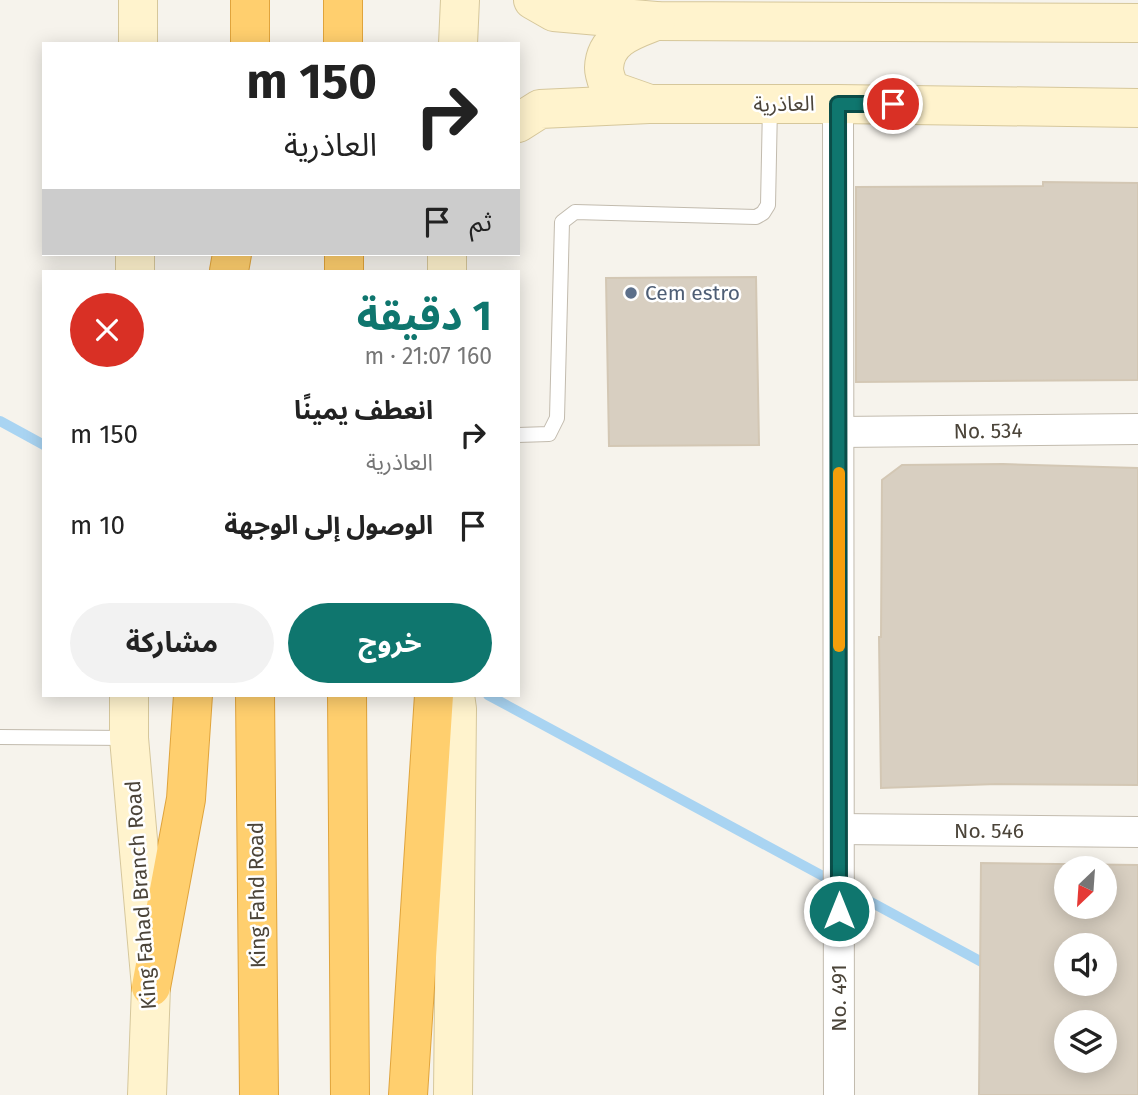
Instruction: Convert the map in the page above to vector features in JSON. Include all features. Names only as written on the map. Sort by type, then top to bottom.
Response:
[{"type":"highway","points":[[250,0],[250,42]]},
{"type":"highway","points":[[342,0],[343,42]]},
{"type":"highway","points":[[151,987],[186,799],[193,697]]},
{"type":"highway","name":"King Fahd Road","points":[[255,697],[259,1095]]},
{"type":"highway","points":[[347,697],[349,1095]]},
{"type":"highway","points":[[408,1095],[434,697]]},
{"type":"street","points":[[138,0],[138,42]]},
{"type":"street","points":[[458,42],[460,0]]},
{"type":"street","points":[[533,0],[554,12],[656,21],[913,11],[1138,23]]},
{"type":"street","points":[[649,104],[610,90],[604,69],[610,49],[620,36],[656,21]]},
{"type":"street","name":"العاذرية","points":[[520,121],[540,109],[649,104],[1138,108]]},
{"type":"street","name":"No. 491","points":[[838,104],[839,1095]]},
{"type":"street","name":"No. 534","points":[[839,432],[1138,429]]},
{"type":"street","name":"King Fahad Branch Road","points":[[129,697],[129,738],[151,987],[146,1095]]},
{"type":"street","points":[[453,1095],[457,709],[454,697]]},
{"type":"street","name":"No. 546","points":[[839,830],[1138,832]]},
{"type":"lane","points":[[520,435],[549,434],[557,418],[562,222],[575,212],[757,217],[768,205],[770,105]]},
{"type":"lane","points":[[0,737],[129,738]]},
{"type":"building","points":[[1043,182],[1138,183],[1138,380],[856,382],[856,187],[1043,186]]},
{"type":"building","points":[[756,277],[759,445],[609,446],[606,278]]},
{"type":"building","points":[[1003,464],[1138,468],[1138,785],[997,784],[881,788],[879,637],[882,480],[902,465]]},
{"type":"building","points":[[981,863],[1054,864],[1054,919],[1117,919],[1117,865],[1138,865],[1138,1095],[979,1095]]},
{"type":"waterway","points":[[0,421],[42,444]]},
{"type":"waterway","points":[[492,697],[991,967]]},
{"type":"slow traffic","points":[[839,473],[839,646]]},
{"type":"place","name":"Cem estro","points":[[631,293]]},
{"type":"route","points":[[839,911],[838,104],[893,104]]}]
